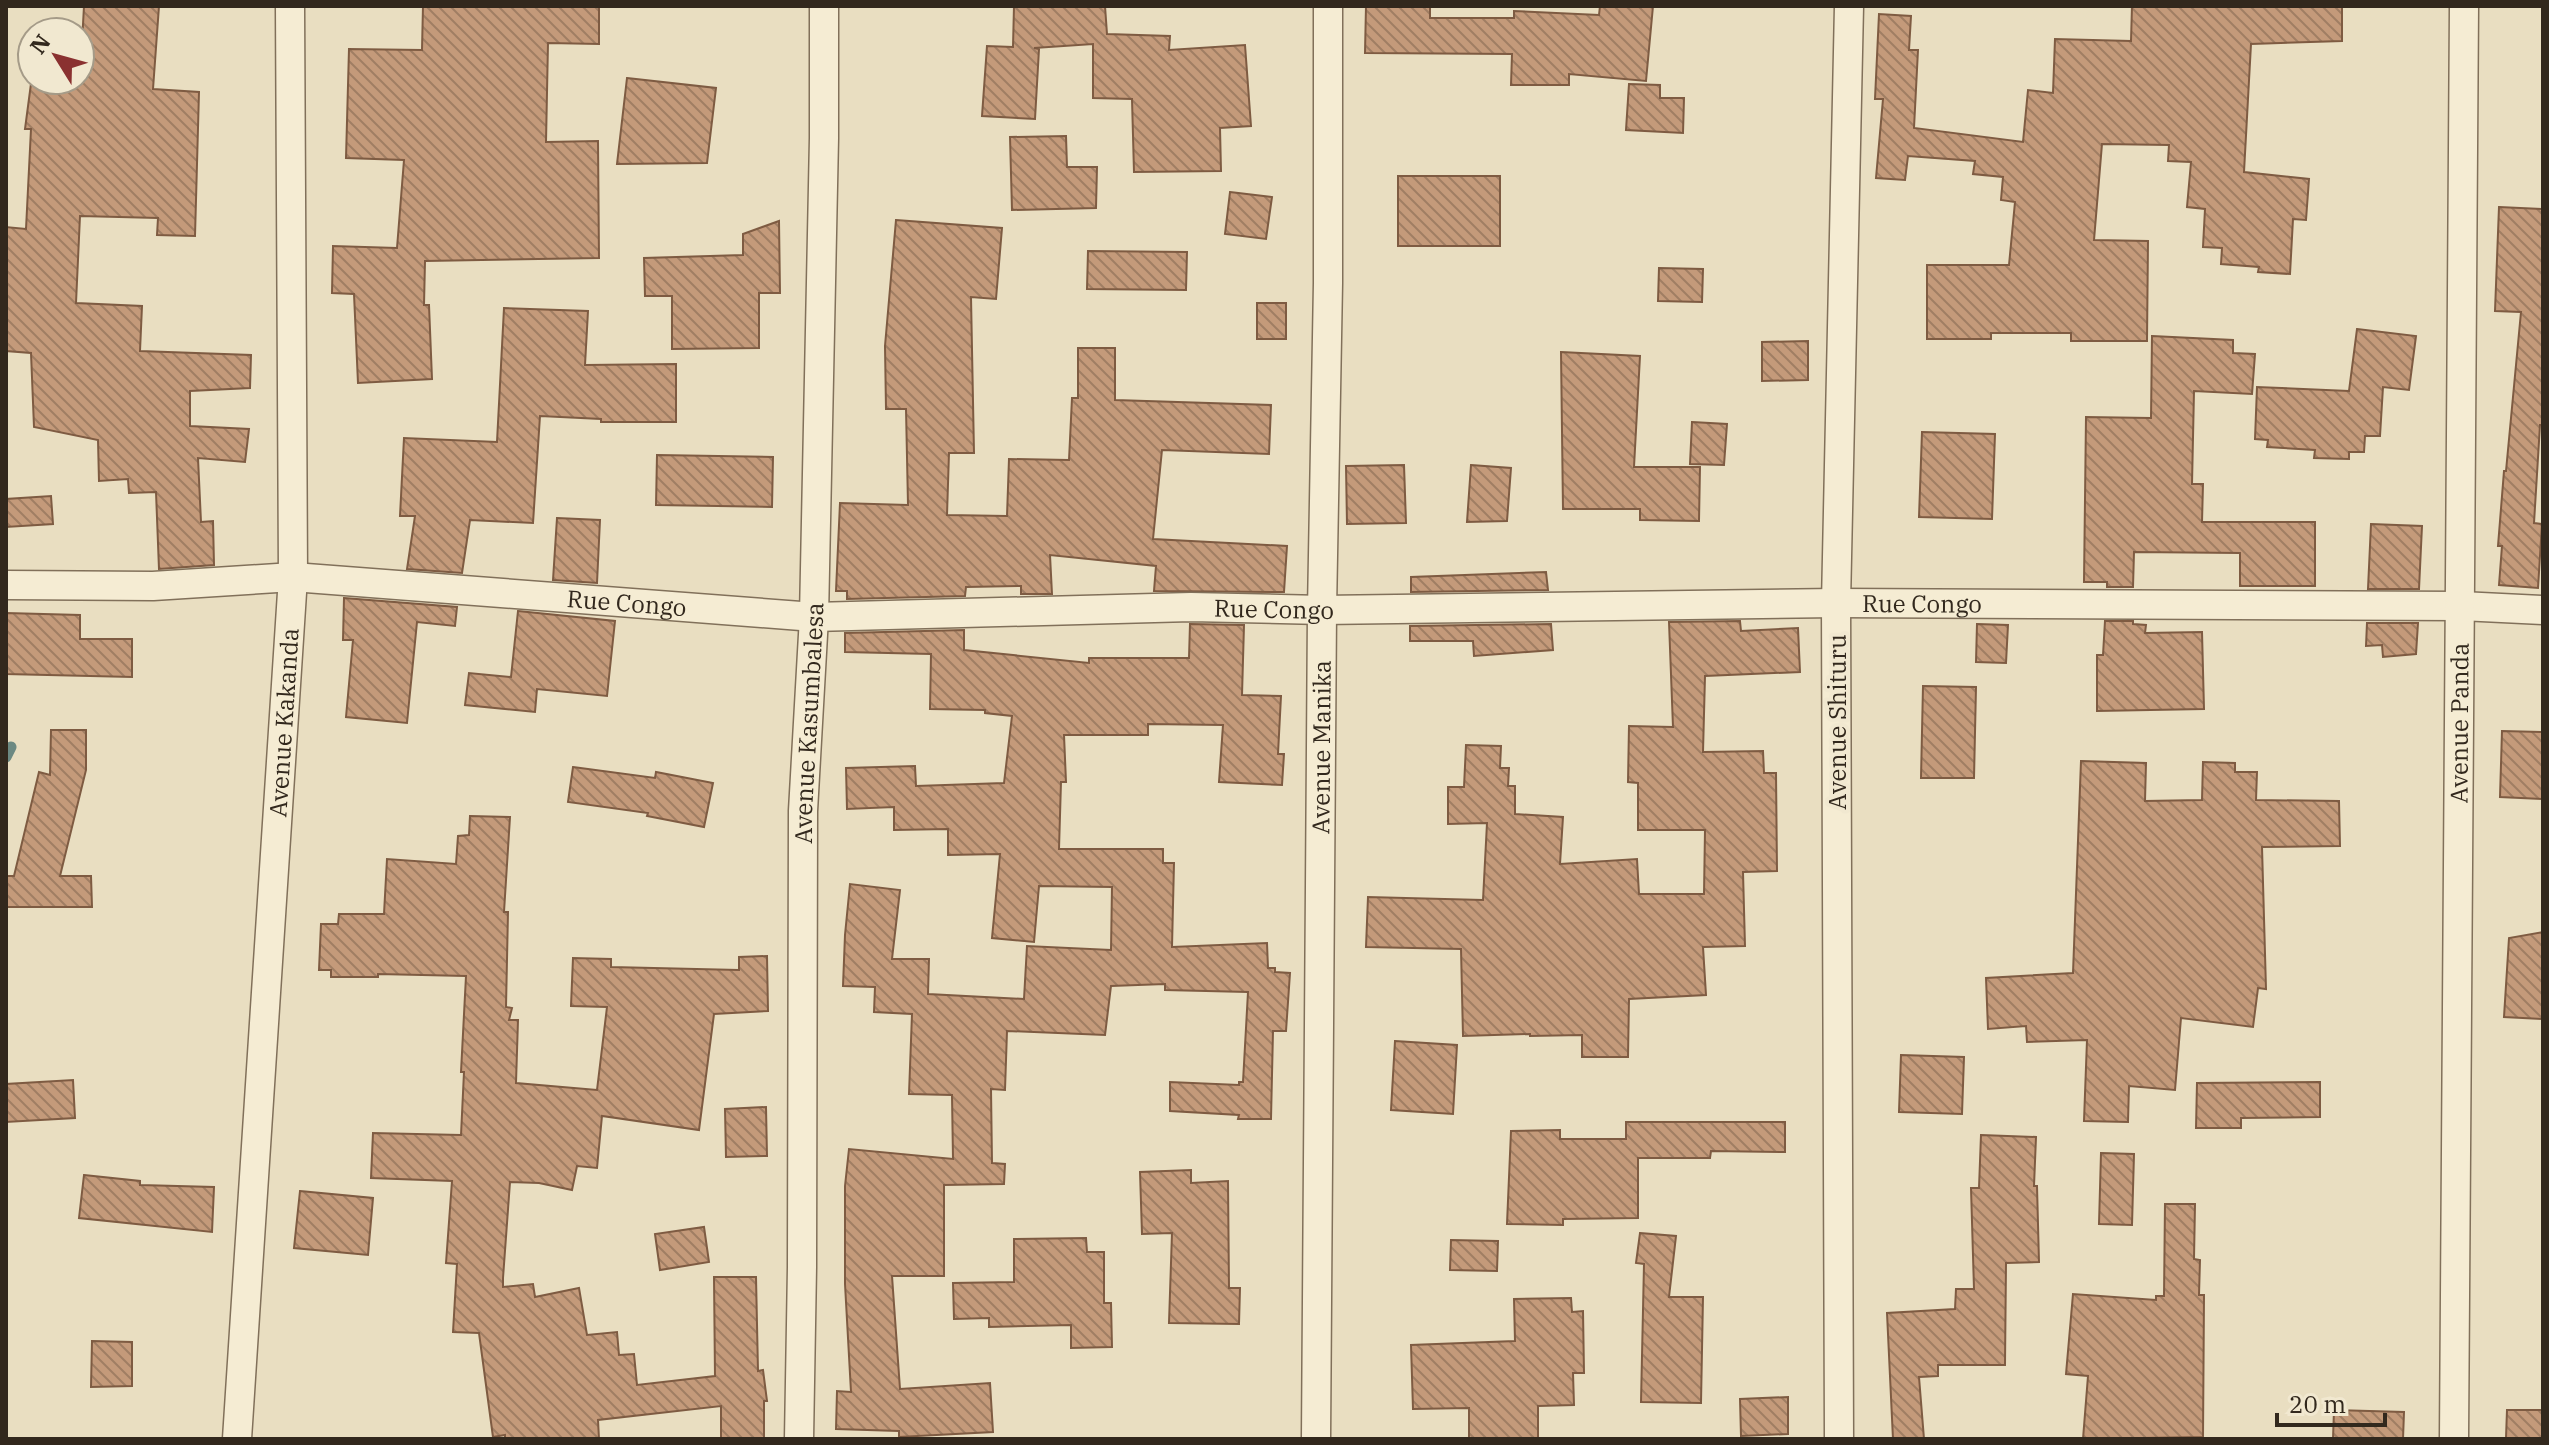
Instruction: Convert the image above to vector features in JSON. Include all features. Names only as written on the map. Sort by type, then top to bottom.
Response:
[{"type":"street","name":"Avenue Kakanda","points":[[237,1439],[293,577],[290,6]]},
{"type":"street","name":"Avenue Kasumbalesa","points":[[799,1439],[803,811],[814,617],[824,6]]},
{"type":"street","name":"Avenue Manika","points":[[1316,1439],[1328,6]]},
{"type":"street","name":"Avenue Shituru","points":[[1839,1439],[1836,603],[1849,6]]},
{"type":"street","name":"Avenue Panda","points":[[2454,1439],[2464,6]]},
{"type":"street","name":"Rue Congo","points":[[6,585],[153,586],[293,577],[814,617],[1191,607],[1322,610],[1836,603],[2461,606],[2543,610]]},
{"type":"building","points":[[84,6],[159,6],[153,89],[199,92],[195,236],[157,235],[158,218],[80,216],[76,303],[142,306],[140,351],[251,355],[250,388],[190,391],[190,426],[249,429],[245,462],[198,458],[201,522],[213,521],[214,565],[159,569],[156,492],[129,493],[128,479],[99,481],[98,440],[34,427],[31,353],[6,351],[6,227],[26,229],[31,129],[25,129],[29,96],[96,96],[96,16],[83,16]]},
{"type":"building","points":[[423,6],[599,6],[599,44],[548,43],[546,142],[598,141],[599,258],[425,261],[424,305],[429,305],[432,379],[358,383],[354,294],[332,293],[333,246],[397,248],[404,160],[346,158],[349,49],[422,50]]},
{"type":"building","points":[[1014,6],[1105,6],[1107,34],[1170,36],[1169,50],[1245,45],[1251,126],[1220,128],[1221,171],[1134,172],[1132,99],[1093,98],[1093,44],[1034,48],[1039,49],[1035,119],[982,116],[987,46],[1013,47]]},
{"type":"building","points":[[1366,6],[1430,6],[1430,18],[1514,18],[1514,11],[1599,15],[1600,6],[1653,6],[1646,81],[1569,74],[1569,85],[1511,85],[1512,54],[1365,53]]},
{"type":"building","points":[[2132,6],[2342,6],[2342,41],[2251,44],[2244,172],[2309,179],[2306,220],[2293,219],[2290,274],[2258,272],[2259,267],[2221,264],[2222,248],[2203,247],[2205,209],[2187,207],[2191,162],[2168,161],[2169,145],[2102,144],[2094,240],[2148,241],[2147,341],[2071,341],[2071,333],[1991,333],[1991,339],[1927,339],[1927,265],[2009,265],[2015,202],[2001,200],[2003,177],[1973,174],[1975,161],[1908,156],[1905,180],[1876,178],[1883,99],[1875,99],[1879,14],[1911,16],[1909,50],[1918,50],[1914,128],[2023,142],[2028,90],[2053,93],[2055,39],[2131,41]]},
{"type":"building","points":[[627,78],[716,88],[707,163],[617,164]]},
{"type":"building","points":[[1629,84],[1660,85],[1660,98],[1684,98],[1683,133],[1626,130]]},
{"type":"building","points":[[1066,136],[1067,167],[1097,167],[1096,208],[1012,210],[1010,137]]},
{"type":"building","points":[[1398,176],[1500,176],[1500,246],[1398,246]]},
{"type":"building","points":[[1230,192],[1272,197],[1266,239],[1225,234]]},
{"type":"building","points":[[2499,207],[2543,209],[2543,425],[2540,425],[2534,523],[2542,524],[2538,588],[2499,585],[2502,546],[2498,546],[2504,471],[2521,312],[2495,311]]},
{"type":"building","points":[[896,220],[1002,228],[996,299],[971,297],[974,453],[949,453],[947,515],[1007,516],[1009,459],[1069,460],[1072,398],[1078,398],[1078,348],[1115,348],[1115,400],[1271,405],[1269,454],[1162,450],[1153,539],[1287,546],[1284,592],[1154,591],[1156,566],[1050,555],[1052,594],[1021,594],[1021,586],[966,587],[965,596],[847,599],[847,591],[836,591],[840,503],[908,505],[906,409],[886,409],[885,346]]},
{"type":"building","points":[[779,221],[780,293],[759,293],[759,348],[672,349],[672,296],[645,296],[644,258],[743,255],[743,234]]},
{"type":"building","points":[[1088,251],[1187,252],[1186,290],[1087,289]]},
{"type":"building","points":[[1659,268],[1703,269],[1702,302],[1658,301]]},
{"type":"building","points":[[1257,303],[1286,303],[1286,339],[1257,339]]},
{"type":"building","points":[[504,308],[588,311],[585,365],[676,364],[676,422],[601,422],[601,419],[540,416],[533,523],[470,520],[462,573],[407,569],[415,516],[400,516],[404,438],[497,442]]},
{"type":"building","points":[[2357,329],[2416,336],[2409,390],[2383,387],[2380,436],[2365,436],[2364,452],[2349,452],[2349,459],[2314,458],[2315,450],[2267,447],[2268,440],[2255,439],[2257,387],[2349,391]]},
{"type":"building","points":[[2152,336],[2233,340],[2233,353],[2255,354],[2252,394],[2194,391],[2192,484],[2203,484],[2202,522],[2315,522],[2315,586],[2240,586],[2240,553],[2134,552],[2133,587],[2107,587],[2107,582],[2084,582],[2086,417],[2151,418]]},
{"type":"building","points":[[1808,341],[1808,380],[1762,381],[1762,342]]},
{"type":"building","points":[[1561,352],[1640,356],[1634,467],[1700,467],[1699,521],[1640,520],[1640,509],[1563,509]]},
{"type":"building","points":[[1692,422],[1727,424],[1724,465],[1690,464]]},
{"type":"building","points":[[1922,432],[1995,434],[1992,519],[1919,517]]},
{"type":"building","points":[[657,455],[773,457],[772,507],[656,505]]},
{"type":"building","points":[[1404,465],[1406,523],[1347,524],[1346,466]]},
{"type":"building","points":[[1471,465],[1511,468],[1507,521],[1467,522]]},
{"type":"building","points":[[51,496],[53,524],[6,527],[6,499]]},
{"type":"building","points":[[557,518],[600,520],[597,583],[553,580]]},
{"type":"building","points":[[2371,524],[2422,526],[2419,589],[2368,589]]},
{"type":"building","points":[[1546,572],[1548,590],[1411,592],[1411,577]]},
{"type":"building","points":[[344,598],[457,607],[455,626],[417,622],[407,723],[346,717],[353,640],[343,640]]},
{"type":"building","points":[[518,611],[615,621],[607,696],[537,689],[535,712],[465,705],[469,673],[511,677]]},
{"type":"building","points":[[6,613],[80,615],[80,639],[132,639],[132,677],[6,674]]},
{"type":"building","points":[[1740,621],[1741,631],[1798,628],[1800,672],[1705,676],[1703,752],[1763,751],[1764,773],[1776,773],[1777,871],[1743,872],[1745,946],[1703,947],[1706,995],[1629,999],[1628,1057],[1582,1057],[1582,1035],[1463,1036],[1461,949],[1366,947],[1368,897],[1483,900],[1487,823],[1448,824],[1448,787],[1464,787],[1466,745],[1501,746],[1500,768],[1509,768],[1508,786],[1515,786],[1515,814],[1563,817],[1560,864],[1637,859],[1639,894],[1704,894],[1705,830],[1638,830],[1638,783],[1628,782],[1629,726],[1673,727],[1669,622]]},
{"type":"building","points":[[2105,621],[2133,621],[2133,624],[2146,625],[2145,633],[2202,632],[2204,709],[2097,711],[2097,655],[2103,655]]},
{"type":"building","points":[[2367,623],[2418,623],[2416,654],[2383,657],[2382,645],[2366,646]]},
{"type":"building","points":[[1190,624],[1244,625],[1242,695],[1281,696],[1278,754],[1284,754],[1282,785],[1219,782],[1223,725],[1148,724],[1148,735],[1064,735],[1066,782],[1061,782],[1059,849],[1163,849],[1163,863],[1174,863],[1172,947],[1267,943],[1268,968],[1290,973],[1286,1031],[1273,1031],[1271,1119],[1238,1119],[1239,1115],[1170,1111],[1170,1082],[1239,1085],[1243,1082],[1248,992],[1165,990],[1165,984],[1111,986],[1105,1035],[1007,1031],[1005,1090],[991,1089],[992,1163],[1005,1164],[1004,1184],[944,1185],[944,1276],[892,1276],[900,1389],[990,1383],[993,1432],[899,1437],[899,1431],[836,1429],[837,1391],[851,1392],[845,1284],[845,1186],[849,1149],[953,1159],[952,1095],[909,1094],[912,1014],[874,1012],[875,987],[843,986],[850,884],[900,890],[892,959],[929,959],[928,994],[1024,999],[1027,946],[1111,950],[1112,887],[1039,886],[1034,942],[992,938],[1000,854],[948,855],[948,829],[894,830],[894,807],[847,809],[846,768],[915,766],[916,786],[1004,783],[1012,716],[985,713],[985,710],[930,709],[931,654],[845,652],[845,633],[964,630],[964,650],[1089,663],[1089,658],[1189,658]]},
{"type":"building","points":[[1551,624],[1553,650],[1474,656],[1473,641],[1410,641],[1410,626]]},
{"type":"building","points":[[1977,624],[2008,625],[2006,663],[1976,662]]},
{"type":"building","points":[[1923,686],[1976,687],[1974,778],[1921,778]]},
{"type":"building","points":[[51,730],[86,730],[86,770],[60,876],[91,876],[92,907],[7,907],[7,876],[14,876],[39,772],[50,775]]},
{"type":"building","points":[[2502,731],[2543,732],[2543,799],[2500,797]]},
{"type":"building","points":[[2081,761],[2146,763],[2145,801],[2202,800],[2203,762],[2235,763],[2235,772],[2257,772],[2256,800],[2339,801],[2340,846],[2262,847],[2266,989],[2258,988],[2253,1027],[2181,1018],[2175,1090],[2129,1086],[2128,1122],[2084,1121],[2087,1040],[2027,1042],[2026,1026],[1988,1029],[1986,978],[2073,973]]},
{"type":"building","points":[[573,767],[655,778],[656,772],[713,783],[704,827],[647,816],[648,813],[568,802]]},
{"type":"building","points":[[470,816],[510,817],[504,912],[508,912],[506,1007],[512,1008],[509,1020],[518,1020],[516,1083],[597,1090],[607,1007],[571,1006],[573,958],[611,959],[611,967],[739,970],[739,957],[767,956],[768,1011],[714,1014],[699,1130],[602,1116],[597,1168],[577,1166],[572,1190],[539,1183],[510,1182],[503,1278],[503,1287],[533,1284],[535,1297],[579,1288],[587,1335],[617,1332],[619,1355],[634,1354],[637,1385],[715,1376],[714,1277],[756,1277],[758,1371],[763,1370],[767,1401],[764,1401],[764,1439],[721,1439],[721,1406],[598,1420],[599,1439],[493,1437],[479,1333],[453,1332],[457,1264],[446,1263],[452,1181],[371,1178],[373,1133],[461,1135],[466,976],[378,974],[378,977],[331,977],[331,970],[319,970],[321,924],[338,924],[339,914],[384,914],[387,859],[456,864],[458,836],[469,835]]},
{"type":"building","points":[[2543,932],[2543,1019],[2504,1017],[2509,938]]},
{"type":"building","points":[[1395,1041],[1457,1045],[1453,1114],[1391,1110]]},
{"type":"building","points":[[1901,1055],[1964,1057],[1962,1114],[1899,1112]]},
{"type":"building","points":[[73,1080],[75,1118],[6,1122],[6,1084]]},
{"type":"building","points":[[2320,1082],[2320,1117],[2241,1118],[2241,1128],[2196,1128],[2197,1083]]},
{"type":"building","points":[[766,1107],[767,1156],[726,1157],[725,1109]]},
{"type":"building","points":[[1626,1122],[1785,1122],[1785,1152],[1711,1151],[1710,1158],[1638,1158],[1638,1218],[1563,1219],[1563,1225],[1507,1224],[1511,1131],[1560,1130],[1560,1139],[1626,1139]]},
{"type":"building","points":[[1981,1135],[2036,1137],[2034,1186],[2037,1186],[2039,1262],[2006,1263],[2005,1365],[1938,1365],[1938,1376],[1919,1377],[1924,1439],[1893,1439],[1887,1313],[1955,1309],[1956,1289],[1974,1289],[1971,1188],[1979,1188]]},
{"type":"building","points":[[2101,1153],[2134,1154],[2132,1225],[2099,1224]]},
{"type":"building","points":[[1191,1170],[1191,1183],[1228,1181],[1229,1288],[1240,1288],[1239,1324],[1169,1323],[1172,1233],[1142,1234],[1140,1172]]},
{"type":"building","points":[[84,1175],[140,1181],[140,1185],[214,1187],[212,1232],[79,1218]]},
{"type":"building","points":[[300,1191],[373,1198],[368,1255],[294,1248]]},
{"type":"building","points":[[2165,1204],[2195,1204],[2194,1259],[2200,1260],[2199,1295],[2204,1295],[2203,1437],[2083,1439],[2088,1376],[2066,1374],[2073,1294],[2156,1300],[2156,1296],[2164,1296]]},
{"type":"building","points":[[704,1227],[709,1262],[660,1270],[655,1234]]},
{"type":"building","points":[[1640,1233],[1676,1236],[1669,1297],[1703,1297],[1701,1403],[1641,1402],[1644,1264],[1636,1263]]},
{"type":"building","points":[[1086,1238],[1087,1252],[1104,1252],[1104,1303],[1111,1303],[1112,1347],[1071,1348],[1071,1325],[989,1327],[989,1318],[954,1319],[953,1283],[1014,1282],[1014,1239]]},
{"type":"building","points":[[1451,1240],[1498,1241],[1497,1271],[1450,1270]]},
{"type":"building","points":[[1571,1298],[1572,1312],[1583,1311],[1584,1373],[1573,1373],[1574,1405],[1538,1406],[1538,1439],[1469,1439],[1469,1408],[1413,1409],[1411,1345],[1515,1341],[1514,1299]]},
{"type":"building","points":[[92,1341],[132,1342],[132,1386],[91,1387]]},
{"type":"building","points":[[1788,1397],[1788,1434],[1741,1436],[1740,1399]]},
{"type":"building","points":[[2334,1410],[2404,1412],[2403,1439],[2333,1439]]},
{"type":"building","points":[[2507,1410],[2543,1410],[2543,1439],[2506,1438]]},
{"type":"waterway","points":[[6,757],[11,747]]}]
